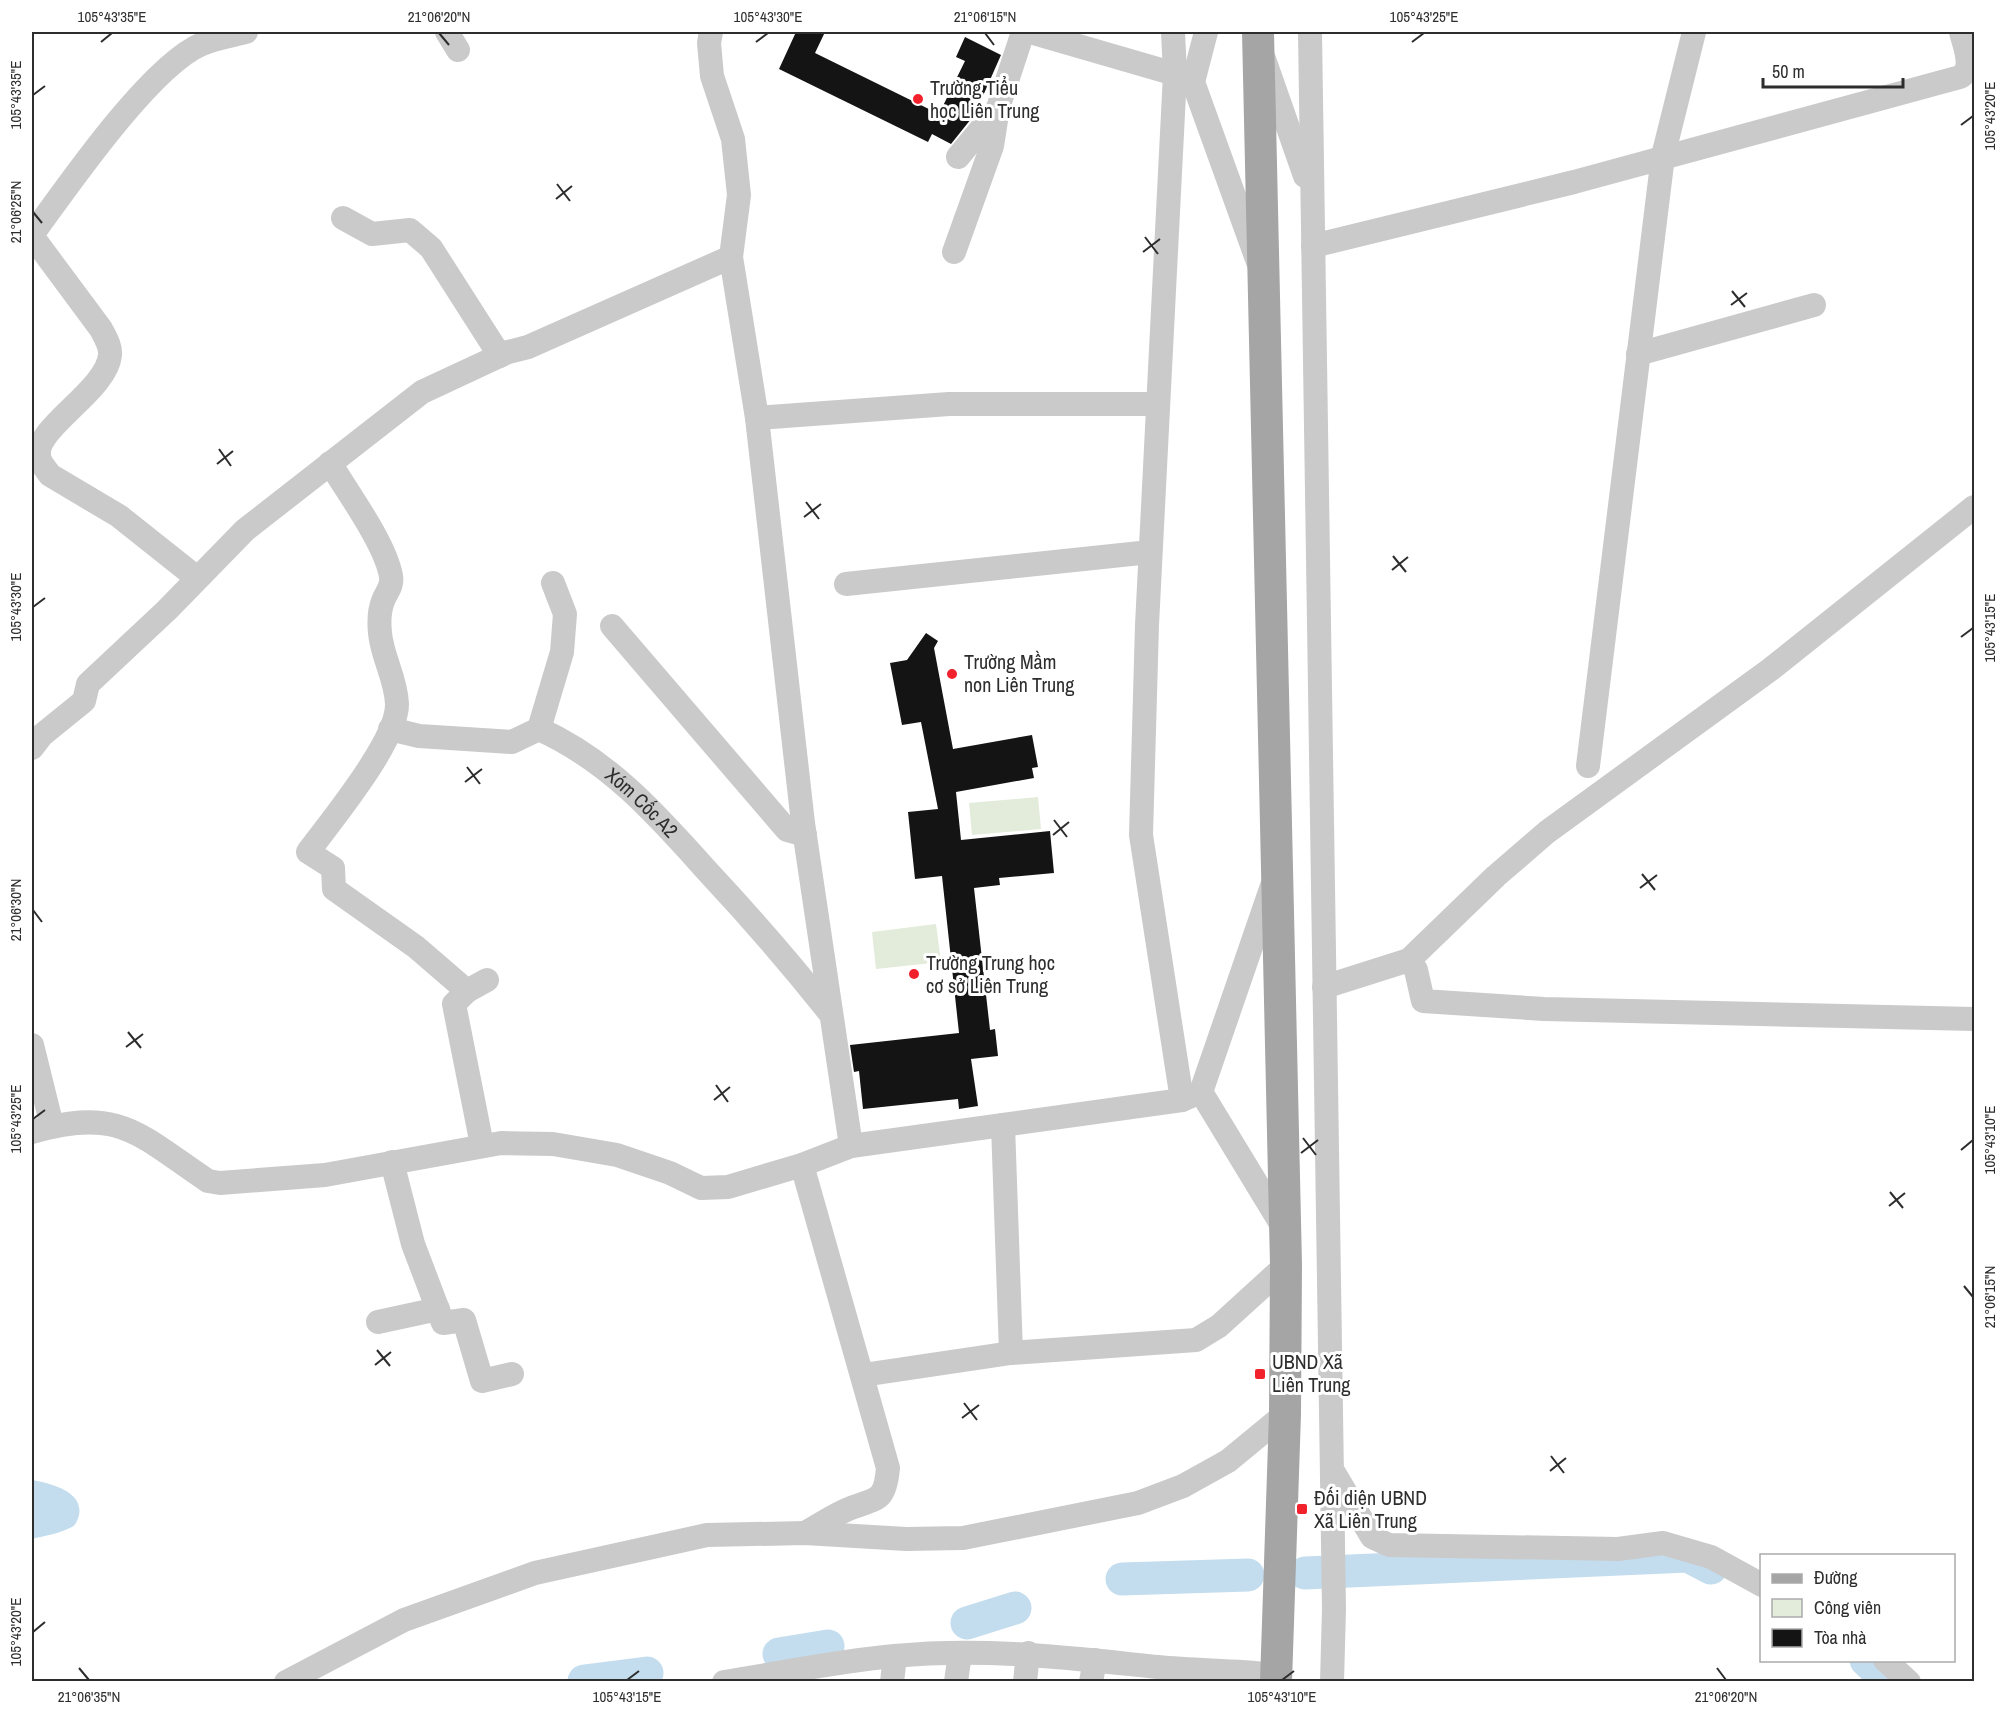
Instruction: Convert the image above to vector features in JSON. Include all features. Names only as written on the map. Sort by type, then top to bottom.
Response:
[{"type":"main road","points":[[1258,36],[1278,869],[1277,970],[1283,1227],[1286,1265],[1285,1414],[1276,1678]]},
{"type":"street","points":[[197,578],[119,516],[50,475],[39,455],[36,440],[91,390],[106,368],[110,355],[109,344],[84,303],[32,235],[138,98],[175,61],[201,45],[246,32]]},
{"type":"street","points":[[711,32],[709,43],[712,76],[733,139],[738,186],[731,257],[757,418],[805,835],[850,1146]]},
{"type":"street","points":[[954,252],[992,146],[998,108],[1023,32]]},
{"type":"street","points":[[1030,32],[1184,78]]},
{"type":"street","points":[[1173,32],[1184,78],[1263,276]]},
{"type":"street","points":[[1206,32],[1184,78],[1157,404],[1141,835],[1191,1096],[1283,1227]]},
{"type":"street","points":[[1588,766],[1663,156],[1694,32]]},
{"type":"street","points":[[1313,246],[1574,182],[1967,75],[1965,74],[1968,67],[1961,32]]},
{"type":"street","points":[[1313,34],[1312,195],[1334,1609],[1332,1682]]},
{"type":"street","points":[[1258,36],[1312,195]]},
{"type":"street","points":[[958,157],[998,108]]},
{"type":"street","points":[[343,218],[372,234],[410,230],[431,248],[500,356]]},
{"type":"street","points":[[32,748],[42,735],[84,701],[88,684],[167,610],[245,530],[422,392],[731,257]]},
{"type":"street","points":[[1638,354],[1814,305]]},
{"type":"street","points":[[757,418],[949,404],[1157,404]]},
{"type":"street","points":[[330,464],[380,546],[391,577],[390,590],[383,601],[379,619],[382,646],[391,668],[397,706],[390,729],[354,789],[308,852],[333,868],[334,890],[477,986],[454,1004],[482,1145]]},
{"type":"street","points":[[1324,987],[1409,960],[1496,876],[1547,832],[1771,669],[1974,507]]},
{"type":"street","points":[[846,584],[1150,552]]},
{"type":"street","points":[[390,729],[419,736],[512,742],[539,729],[562,652],[565,614],[552,584]]},
{"type":"street","points":[[612,626],[787,830],[805,835]]},
{"type":"street","name":"Xóm Cốc A2","points":[[539,729],[584,753],[615,775],[650,808],[777,948],[829,1012]]},
{"type":"street","points":[[1191,1096],[1278,869]]},
{"type":"street","points":[[1409,960],[1416,970],[1423,1001],[1544,1009],[1974,1019]]},
{"type":"street","points":[[32,1046],[42,1129],[90,1120],[109,1122],[143,1136],[208,1181],[220,1183],[325,1175],[501,1143],[553,1144],[617,1155],[670,1173],[701,1188],[728,1187],[802,1165],[850,1146],[1191,1096]]},
{"type":"street","points":[[1003,1125],[1011,1353]]},
{"type":"street","points":[[392,1162],[413,1244],[443,1323],[464,1320],[482,1381],[512,1374]]},
{"type":"street","points":[[802,1165],[888,1468],[887,1482],[881,1495],[870,1504],[851,1508],[806,1533]]},
{"type":"street","points":[[863,1375],[1011,1353],[1196,1340],[1219,1326],[1286,1265]]},
{"type":"street","points":[[378,1322],[438,1309]]},
{"type":"street","points":[[286,1682],[404,1620],[535,1573],[707,1535],[806,1533],[906,1539],[963,1538],[1138,1503],[1183,1486],[1228,1461],[1285,1414]]},
{"type":"street","points":[[1331,1468],[1372,1537],[1389,1545],[1618,1549],[1663,1543],[1711,1557],[1760,1584]]},
{"type":"street","points":[[724,1682],[830,1673],[895,1656],[960,1653],[1028,1653],[1093,1671],[1276,1678]]},
{"type":"street","points":[[956,1682],[960,1653]]},
{"type":"street","points":[[1025,1682],[1028,1653]]},
{"type":"street","points":[[892,1682],[895,1656]]},
{"type":"street","points":[[1887,1662],[1910,1682]]},
{"type":"green space","points":[[1038,797],[1041,829],[972,835],[969,803]]},
{"type":"green space","points":[[936,924],[941,962],[876,969],[872,932]]},
{"type":"water","points":[[32,1480],[56,1486],[71,1494],[79,1507],[77,1522],[73,1526],[58,1533],[32,1539]]},
{"type":"building","points":[[796,32],[825,32],[815,53],[939,114],[965,61],[956,57],[965,37],[1001,55],[975,114],[951,144],[932,134],[928,142],[779,69]]},
{"type":"building","points":[[926,633],[938,641],[934,648],[953,749],[1032,735],[1038,767],[1032,768],[1034,778],[956,792],[961,840],[1050,831],[1054,873],[999,878],[1000,885],[974,888],[990,1030],[995,1029],[998,1056],[971,1059],[978,1106],[959,1109],[958,1099],[863,1109],[859,1071],[854,1072],[850,1045],[959,1033],[942,876],[915,879],[908,812],[938,809],[921,722],[902,725],[890,663],[907,660]]},
{"type":"waterway","points":[[1305,1573],[1688,1556],[1711,1568]]},
{"type":"waterway","points":[[1122,1579],[1248,1575]]},
{"type":"waterway","points":[[967,1623],[1015,1608]]},
{"type":"waterway","points":[[779,1654],[828,1646]]},
{"type":"waterway","points":[[1868,1662],[1889,1682]]},
{"type":"waterway","points":[[584,1681],[647,1673]]},
{"type":"place","name":"Trường Tiểu học Liên Trung","points":[[918,99]]},
{"type":"place","name":"Trường Mầm non Liên Trung","points":[[952,674]]},
{"type":"place","name":"Trường Trung học cơ sở Liên Trung","points":[[914,974]]},
{"type":"place","name":"UBND Xã Liên Trung","points":[[1260,1374]]},
{"type":"place","name":"Đối diện UBND Xã Liên Trung","points":[[1302,1509]]}]
